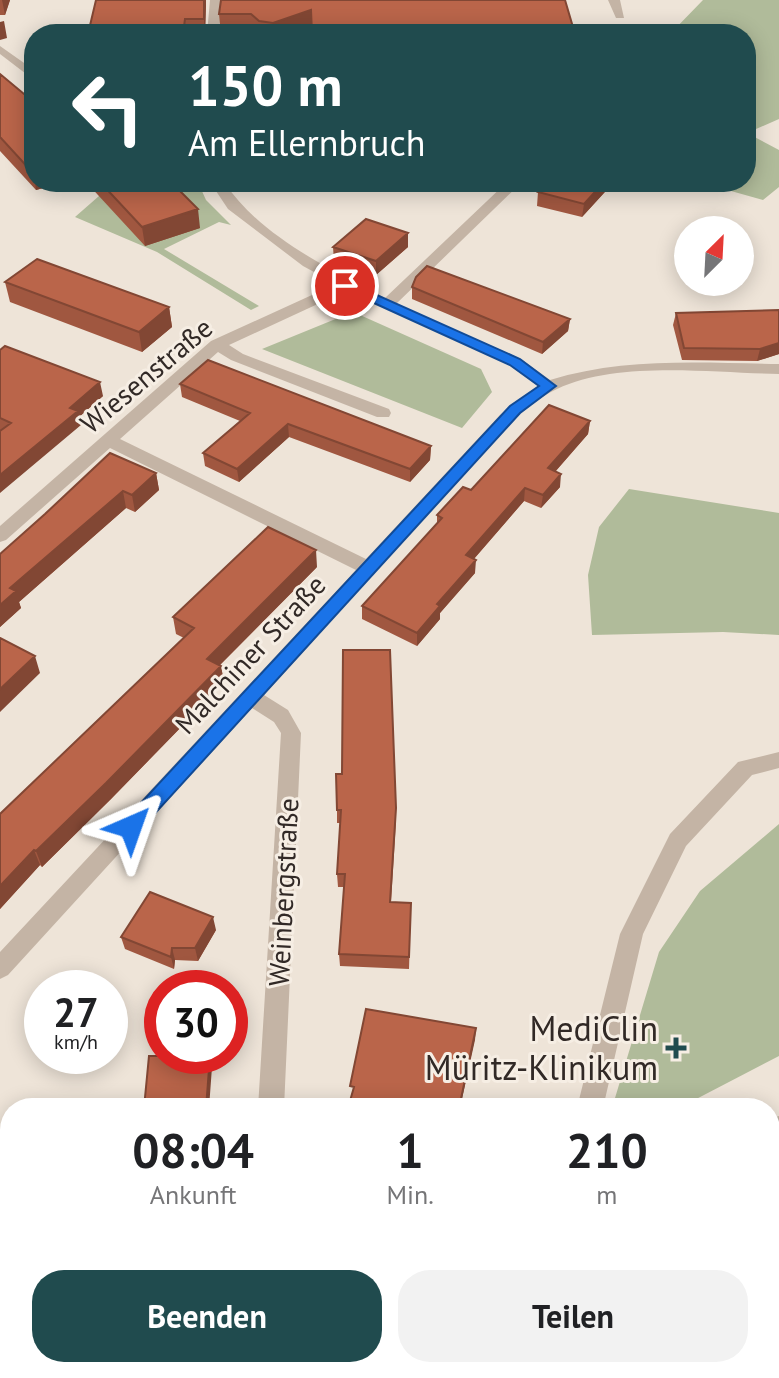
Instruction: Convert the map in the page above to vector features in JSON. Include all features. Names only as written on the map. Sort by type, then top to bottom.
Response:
[{"type":"street","points":[[214,24],[216,0]]},
{"type":"street","points":[[614,0],[620,16]]},
{"type":"street","points":[[1,49],[24,68]]},
{"type":"street","points":[[224,192],[233,206],[251,222],[345,286],[515,362],[548,386],[604,371],[779,369]]},
{"type":"street","points":[[386,305],[505,192]]},
{"type":"street","name":"Wiesenstraße","points":[[0,536],[217,344],[345,286]]},
{"type":"street","points":[[217,344],[237,357],[383,413]]},
{"type":"street","name":"Malchiner Straße","points":[[0,968],[515,410],[548,386]]},
{"type":"street","points":[[109,440],[370,569]]},
{"type":"street","name":"Weinbergstraße","points":[[250,696],[281,716],[291,733],[272,1098]]},
{"type":"street","points":[[592,1098],[632,934],[678,840],[745,768],[779,760]]},
{"type":"green space","points":[[703,0],[779,0],[779,119],[756,129],[756,24],[680,24]]},
{"type":"green space","points":[[756,138],[779,150],[779,187],[763,200],[735,192],[756,192]]},
{"type":"green space","points":[[115,192],[202,192],[206,200],[231,225],[219,222],[164,249],[259,306],[251,310],[157,252],[75,217],[99,196]]},
{"type":"green space","points":[[329,307],[342,307],[481,369],[492,392],[462,428],[262,349],[338,318]]},
{"type":"green space","points":[[629,489],[779,513],[779,635],[723,632],[592,635],[588,575],[599,527]]},
{"type":"green space","points":[[779,824],[779,1056],[698,1098],[615,1098],[659,952],[700,891]]},
{"type":"building","points":[[96,0],[204,0],[204,19],[185,19],[184,24],[90,24]]},
{"type":"building","points":[[221,0],[565,0],[572,24],[312,24],[311,10],[273,23],[259,21],[251,14],[219,14]]},
{"type":"building","points":[[0,74],[24,94],[24,163],[0,137]]},
{"type":"building","points":[[109,192],[181,192],[198,209],[142,227]]},
{"type":"building","points":[[538,192],[595,192],[584,204]]},
{"type":"building","points":[[366,219],[408,233],[376,261],[333,247]]},
{"type":"building","points":[[37,259],[169,307],[139,332],[5,282]]},
{"type":"building","points":[[427,266],[570,319],[543,342],[412,287],[416,277]]},
{"type":"building","points":[[779,310],[779,343],[760,349],[684,348],[676,313]]},
{"type":"building","points":[[5,346],[100,382],[70,408],[78,411],[0,475],[0,431],[11,423],[0,418],[0,350]]},
{"type":"building","points":[[208,360],[431,446],[410,469],[288,424],[237,469],[203,453],[250,413],[180,384]]},
{"type":"building","points":[[549,405],[590,421],[548,468],[561,474],[543,495],[525,488],[466,555],[476,560],[437,604],[440,606],[417,633],[362,606],[442,518],[437,515],[463,487],[471,490]]},
{"type":"building","points":[[110,453],[156,473],[132,495],[123,491],[10,588],[16,591],[0,605],[0,554]]},
{"type":"building","points":[[268,527],[316,550],[207,659],[221,666],[0,886],[0,814],[194,628],[173,617]]},
{"type":"building","points":[[0,638],[35,656],[0,689]]},
{"type":"building","points":[[343,650],[390,650],[396,808],[390,902],[411,903],[409,957],[339,954],[345,874],[337,874],[341,810],[337,810],[336,774],[342,774]]},
{"type":"building","points":[[150,892],[213,917],[195,948],[172,948],[171,957],[121,937]]},
{"type":"building","points":[[366,1009],[476,1028],[461,1098],[351,1098],[354,1087],[350,1086]]},
{"type":"building","points":[[147,1074],[209,1074],[207,1098],[145,1098]]},
{"type":"place","name":"MediClin Müritz-Klinikum","points":[[676,1048]]},
{"type":"route","points":[[131,827],[515,410],[548,386],[515,362],[345,286]]}]
